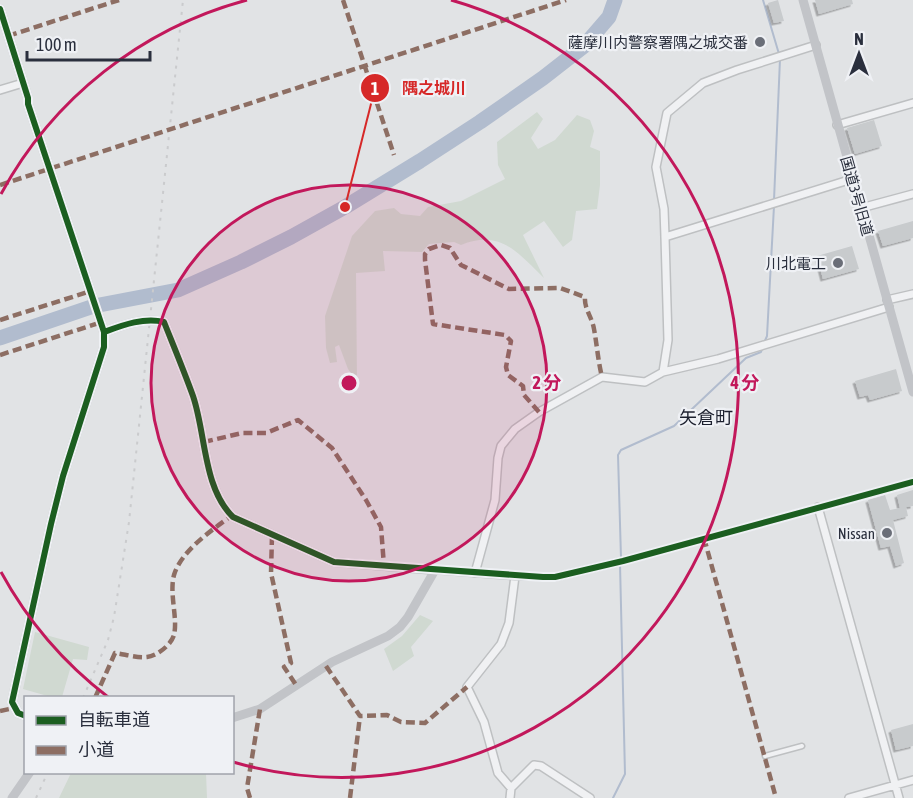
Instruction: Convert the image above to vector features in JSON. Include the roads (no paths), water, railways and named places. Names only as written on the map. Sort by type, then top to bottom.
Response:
[{"type":"street","name":"国道3号旧道","points":[[803,0],[913,392]]},
{"type":"street","points":[[0,9],[31,115],[104,332],[104,347],[63,476],[21,656],[12,702],[18,713],[24,715]]},
{"type":"street","points":[[663,372],[668,340],[665,237],[664,209],[656,167],[667,113],[703,83],[816,45]]},
{"type":"street","points":[[0,90],[23,83]]},
{"type":"street","points":[[837,125],[913,103]]},
{"type":"street","points":[[665,237],[852,178]]},
{"type":"street","points":[[861,208],[913,194]]},
{"type":"street","points":[[475,573],[495,500],[501,446],[508,437],[539,412],[602,377],[645,382],[663,372],[764,345],[913,294]]},
{"type":"street","points":[[104,332],[152,319],[164,322],[193,397],[215,490],[224,509],[233,517],[334,562],[555,577],[913,482]]},
{"type":"street","points":[[818,507],[899,798]]},
{"type":"street","points":[[234,717],[260,709],[332,662],[372,644],[400,627],[435,570]]},
{"type":"street","points":[[511,788],[498,773],[484,722],[468,687],[501,644],[509,623],[515,576]]},
{"type":"street","points":[[510,798],[511,788],[534,765],[541,766],[590,798]]},
{"type":"street","points":[[12,798],[29,774]]},
{"type":"street","points":[[849,798],[913,780]]},
{"type":"lane","points":[[765,756],[802,746]]},
{"type":"waterway","points":[[0,338],[94,306],[178,290],[291,237],[420,161],[543,78],[584,46],[609,17],[615,0]]},
{"type":"waterway","points":[[763,0],[779,54]]},
{"type":"waterway","points":[[774,200],[780,59]]},
{"type":"waterway","points":[[764,343],[767,336],[774,206]]},
{"type":"waterway","points":[[621,558],[618,455],[621,450],[674,426],[746,358],[761,352],[762,349]]},
{"type":"waterway","points":[[613,798],[625,774],[620,564]]},
{"type":"railway","points":[[84,696],[108,640],[114,617],[129,522],[183,0]]},
{"type":"railway","points":[[36,798],[47,774]]},
{"type":"place","name":"薩摩川内警察署隅之城交番","points":[[760,42]]},
{"type":"place","name":"隅之城川","points":[[345,207]]},
{"type":"place","name":"川北電工","points":[[838,263]]},
{"type":"place","name":"Nissan","points":[[887,533]]},
{"type":"district","name":"矢倉町","points":[[706,417]]}]
